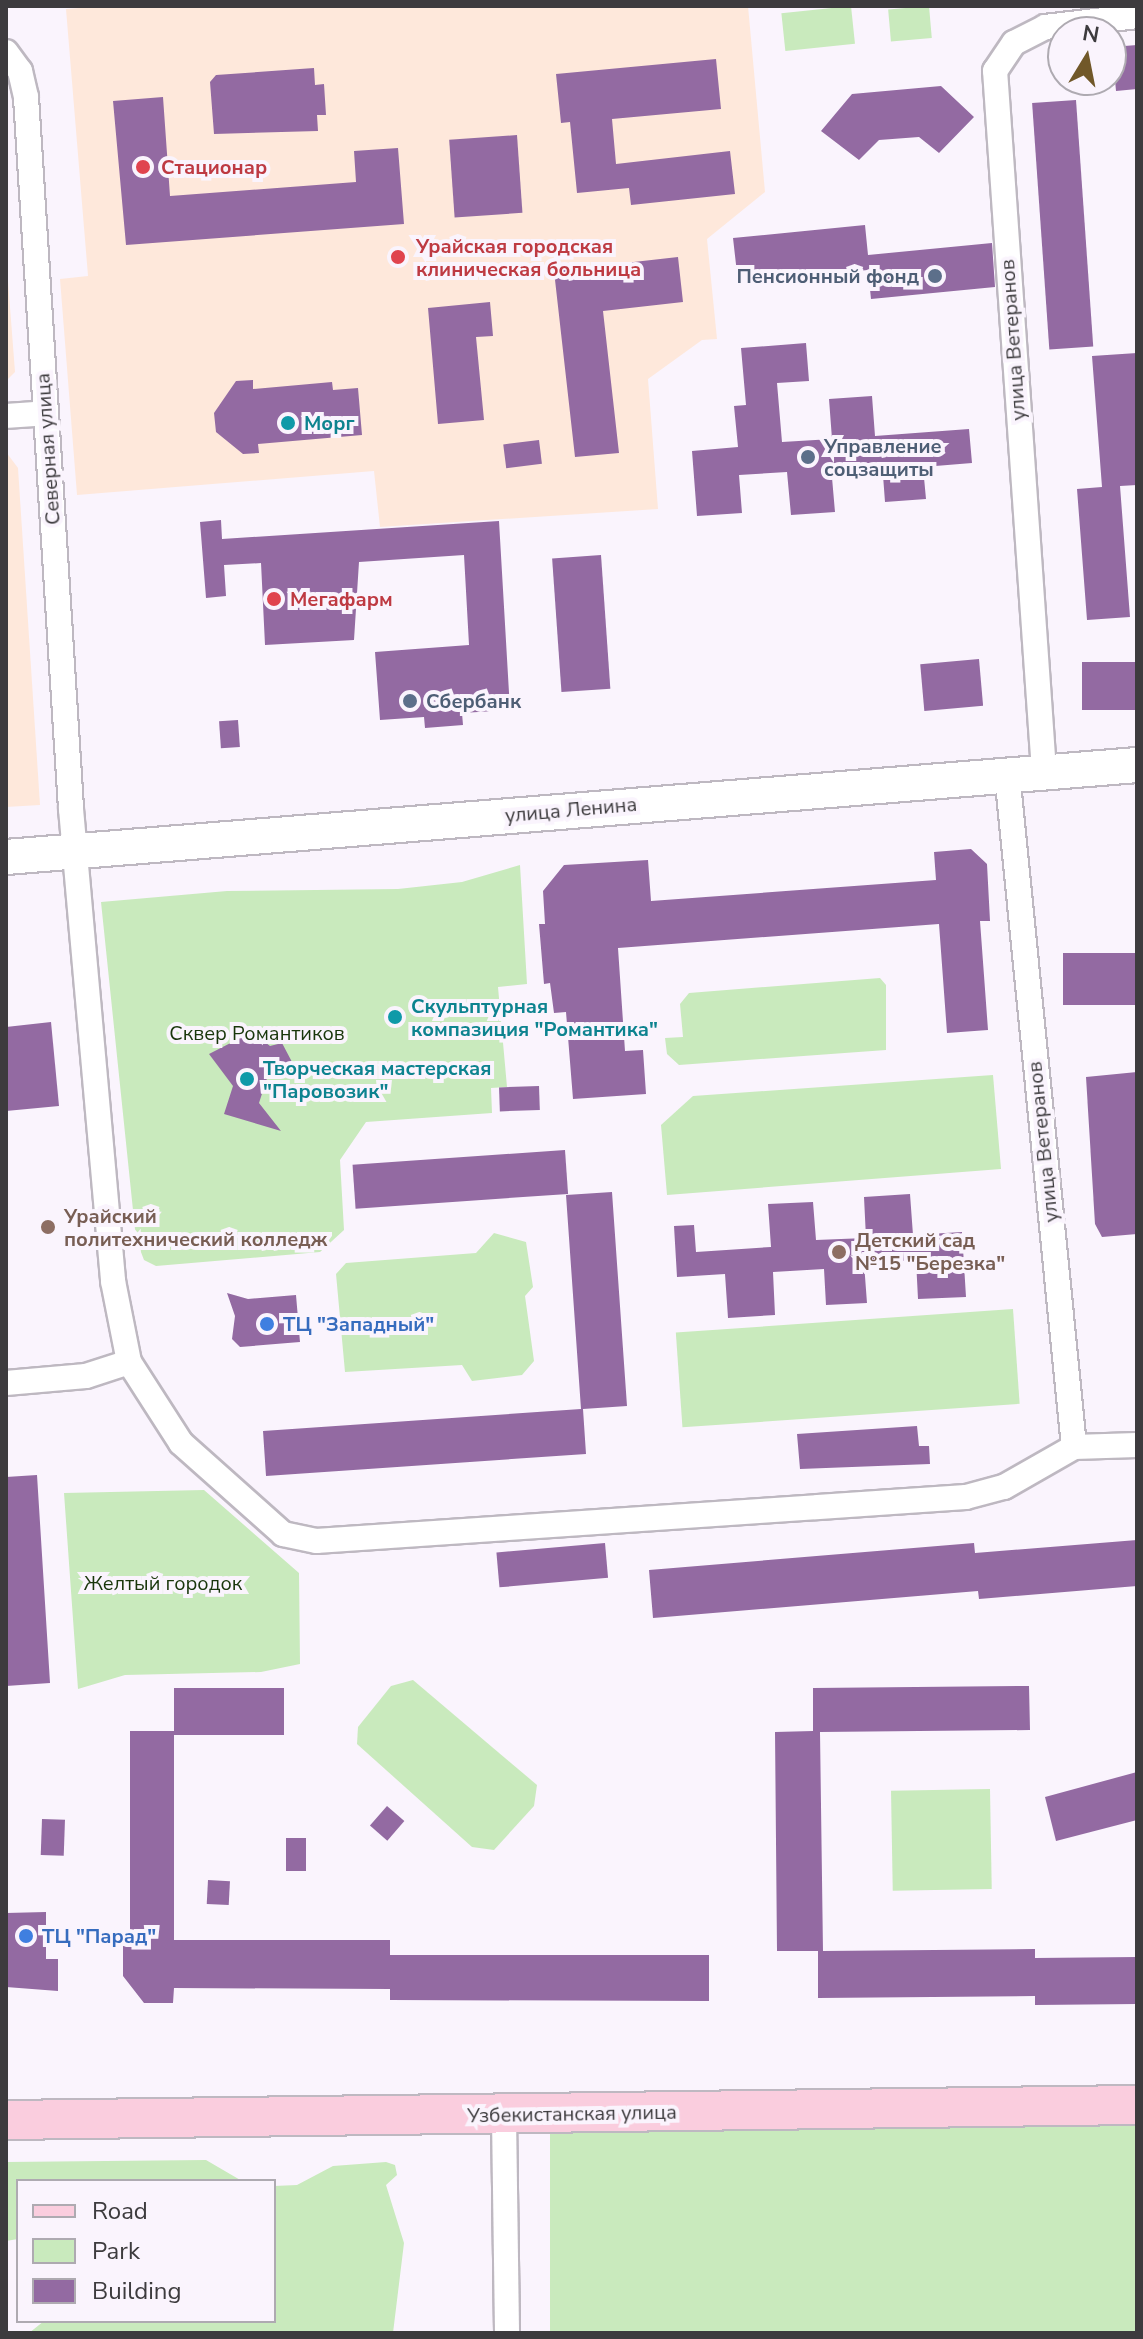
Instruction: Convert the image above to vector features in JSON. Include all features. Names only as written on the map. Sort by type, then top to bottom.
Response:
[{"type":"main road","name":"улица Ленина","points":[[6,857],[1007,773],[1137,765]]},
{"type":"main road","name":"Узбекистанская улица","points":[[6,2120],[504,2116],[1137,2105]]},
{"type":"street","name":"улица Ветеранов","points":[[1044,771],[995,71],[1014,43],[1045,27],[1137,16]]},
{"type":"street","name":"Северная улица","points":[[6,52],[20,71],[26,97],[75,851],[113,1281],[129,1362],[162,1419],[211,1476],[283,1534],[316,1541],[966,1497],[1004,1487],[1074,1447]]},
{"type":"street","points":[[6,416],[45,413]]},
{"type":"street","name":"улица Ветеранов","points":[[1007,773],[1074,1447]]},
{"type":"street","points":[[6,1383],[86,1376],[129,1362]]},
{"type":"street","points":[[1074,1447],[1137,1445]]},
{"type":"street","points":[[504,2116],[507,2333]]},
{"type":"shaded area","name":"Урайская городская клиническая больница","points":[[105,6],[748,6],[765,192],[707,239],[717,339],[702,340],[648,379],[658,509],[380,527],[374,471],[77,495],[60,279],[88,276],[66,9]]},
{"type":"shaded area","points":[[6,255],[15,372],[6,381]]},
{"type":"shaded area","points":[[6,452],[18,468],[40,805],[6,807]]},
{"type":"green space","points":[[851,6],[855,44],[785,51],[781,13]]},
{"type":"green space","points":[[929,6],[932,38],[891,41],[888,10]]},
{"type":"green space","name":"Сквер Романтиков","points":[[520,865],[527,984],[498,987],[507,1087],[491,1088],[492,1113],[366,1122],[340,1160],[344,1230],[320,1252],[156,1266],[144,1260],[136,1239],[101,902],[227,891],[398,889],[462,882]]},
{"type":"green space","points":[[880,978],[886,985],[886,1050],[679,1065],[667,1054],[665,1038],[683,1037],[680,1004],[689,993]]},
{"type":"green space","points":[[993,1075],[1001,1169],[667,1195],[661,1125],[693,1096]]},
{"type":"green space","points":[[494,1233],[526,1242],[533,1287],[525,1296],[534,1361],[522,1375],[472,1381],[462,1365],[345,1372],[336,1274],[346,1263],[476,1253]]},
{"type":"green space","points":[[1013,1309],[1020,1404],[682,1427],[676,1333]]},
{"type":"green space","name":"Желтый городок","points":[[204,1490],[299,1573],[300,1664],[261,1672],[125,1675],[78,1689],[64,1493]]},
{"type":"green space","points":[[413,1680],[537,1785],[534,1806],[494,1850],[472,1847],[357,1744],[358,1727],[391,1686]]},
{"type":"green space","points":[[990,1789],[992,1889],[893,1891],[891,1791]]},
{"type":"green space","points":[[550,2125],[1137,2125],[1137,2333],[550,2333]]},
{"type":"green space","points":[[206,2160],[239,2179],[16,2179],[16,2239],[6,2241],[6,2162]]},
{"type":"green space","points":[[386,2162],[395,2165],[397,2175],[386,2185],[404,2243],[393,2333],[29,2333],[42,2323],[276,2323],[276,2186],[297,2185],[333,2166]]},
{"type":"building","points":[[1137,45],[1137,89],[1127,90],[1127,46]]},
{"type":"building","points":[[716,59],[721,109],[612,119],[616,164],[730,151],[735,194],[631,205],[629,188],[577,193],[570,122],[561,123],[556,74]]},
{"type":"building","points":[[314,68],[315,85],[324,84],[326,115],[317,115],[318,131],[214,134],[210,82],[216,75]]},
{"type":"building","points":[[941,86],[974,117],[939,153],[919,137],[879,140],[859,160],[821,131],[852,94]]},
{"type":"building","name":"Стационар","points":[[163,97],[170,196],[356,182],[354,151],[398,148],[404,224],[126,245],[113,101]]},
{"type":"building","points":[[1076,100],[1093,346],[1049,349],[1032,103]]},
{"type":"building","points":[[517,135],[522,213],[455,218],[449,140]]},
{"type":"building","points":[[865,225],[868,255],[992,243],[995,287],[871,299],[868,270],[738,282],[733,238]]},
{"type":"building","points":[[678,257],[683,302],[603,311],[619,453],[575,457],[554,271]]},
{"type":"building","points":[[490,302],[493,336],[476,337],[484,420],[438,424],[428,308]]},
{"type":"building","name":"Управление соцзащиты","points":[[806,343],[809,381],[777,383],[782,442],[832,439],[829,399],[872,396],[875,436],[969,429],[972,463],[923,467],[926,499],[885,502],[882,462],[831,466],[835,512],[791,515],[787,472],[739,475],[742,513],[697,516],[692,451],[738,447],[734,406],[746,405],[741,348]]},
{"type":"building","points":[[1137,353],[1137,485],[1120,486],[1130,617],[1087,620],[1077,489],[1102,487],[1092,356]]},
{"type":"building","name":"Морг","points":[[253,380],[253,389],[332,382],[333,390],[358,388],[362,435],[258,444],[259,453],[243,454],[216,432],[214,413],[236,381]]},
{"type":"building","points":[[539,440],[542,464],[506,468],[503,444]]},
{"type":"building","points":[[221,520],[222,539],[499,521],[510,710],[462,713],[463,725],[425,728],[424,717],[380,720],[375,652],[469,645],[464,555],[359,562],[354,640],[265,645],[261,563],[224,565],[226,596],[206,598],[200,522]]},
{"type":"building","points":[[601,555],[610,689],[561,692],[552,558]]},
{"type":"building","points":[[979,659],[983,706],[924,711],[920,664]]},
{"type":"building","points":[[1082,662],[1137,662],[1137,710],[1082,710]]},
{"type":"building","points":[[238,720],[240,747],[221,748],[219,721]]},
{"type":"building","points":[[971,849],[987,864],[990,921],[980,921],[988,1030],[947,1033],[939,924],[618,948],[625,1051],[643,1050],[646,1094],[573,1099],[566,1012],[554,1013],[550,983],[544,984],[539,924],[545,924],[543,891],[564,865],[648,860],[651,901],[936,880],[934,852]]},
{"type":"building","points":[[1063,953],[1137,953],[1137,1005],[1063,1005]]},
{"type":"building","points":[[51,1022],[59,1106],[6,1111],[6,1027]]},
{"type":"building","name":"Творческая мастерская \"Паровозик\"","points":[[252,1032],[270,1046],[282,1043],[292,1062],[271,1066],[259,1103],[281,1131],[224,1114],[233,1086],[209,1054]]},
{"type":"building","points":[[1137,1072],[1137,1234],[1102,1237],[1095,1224],[1086,1077]]},
{"type":"building","points":[[539,1086],[540,1110],[500,1111],[499,1087]]},
{"type":"building","points":[[565,1150],[568,1194],[356,1209],[353,1165]]},
{"type":"building","points":[[612,1192],[627,1406],[583,1409],[586,1454],[266,1476],[263,1431],[581,1409],[566,1195]]},
{"type":"building","points":[[910,1194],[913,1235],[962,1232],[966,1297],[918,1299],[916,1260],[864,1263],[867,1303],[826,1305],[824,1269],[773,1272],[775,1315],[728,1318],[725,1274],[677,1277],[674,1226],[694,1225],[696,1252],[771,1247],[768,1204],[813,1202],[816,1240],[866,1238],[864,1197]]},
{"type":"building","name":"ТЦ \"Западный\"","points":[[227,1293],[248,1299],[296,1295],[300,1342],[240,1347],[232,1339],[235,1316]]},
{"type":"building","points":[[917,1426],[919,1446],[929,1446],[930,1464],[800,1469],[797,1434]]},
{"type":"building","points":[[37,1475],[50,1683],[6,1686],[6,1477]]},
{"type":"building","points":[[1137,1540],[1137,1586],[979,1599],[978,1591],[653,1618],[649,1570],[974,1543],[975,1553]]},
{"type":"building","points":[[605,1543],[608,1578],[499,1587],[496,1552]]},
{"type":"building","points":[[1029,1686],[1030,1730],[820,1732],[823,1951],[1035,1949],[1035,1958],[1137,1957],[1137,2004],[1035,2005],[1035,1996],[818,1998],[818,1951],[777,1951],[775,1732],[813,1731],[813,1688]]},
{"type":"building","points":[[174,1688],[284,1688],[284,1735],[174,1735],[174,1940],[390,1940],[390,1955],[709,1955],[709,2001],[390,2000],[390,1989],[174,1988],[173,2003],[144,2003],[123,1976],[123,1946],[130,1947],[130,1731],[174,1731]]},
{"type":"building","points":[[1137,1772],[1137,1820],[1056,1841],[1045,1797]]},
{"type":"building","points":[[387,1806],[404,1821],[387,1841],[370,1826]]},
{"type":"building","points":[[42,1819],[65,1820],[64,1856],[41,1855]]},
{"type":"building","points":[[286,1838],[306,1838],[306,1871],[286,1871]]},
{"type":"building","points":[[208,1880],[230,1881],[229,1905],[207,1904]]},
{"type":"building","name":"ТЦ \"Парад\"","points":[[46,1912],[46,1959],[58,1959],[58,1991],[6,1987],[6,1913]]},
{"type":"place","name":"Стационар","points":[[143,167]]},
{"type":"place","name":"Урайская городская клиническая больница","points":[[398,257]]},
{"type":"place","name":"Пенсионный фонд","points":[[935,276]]},
{"type":"place","name":"Морг","points":[[288,423]]},
{"type":"place","name":"Управление соцзащиты","points":[[808,457]]},
{"type":"place","name":"Мегафарм","points":[[274,599]]},
{"type":"place","name":"Сбербанк","points":[[410,701]]},
{"type":"place","name":"Скульптурная компазиция \"Романтика\"","points":[[395,1017]]},
{"type":"place","name":"Творческая мастерская \"Паровозик\"","points":[[247,1079]]},
{"type":"place","name":"Урайский политехнический колледж","points":[[48,1227]]},
{"type":"place","name":"Детский сад №15 \"Березка\"","points":[[839,1252]]},
{"type":"place","name":"ТЦ \"Западный\"","points":[[267,1324]]},
{"type":"place","name":"ТЦ \"Парад\"","points":[[26,1936]]}]
